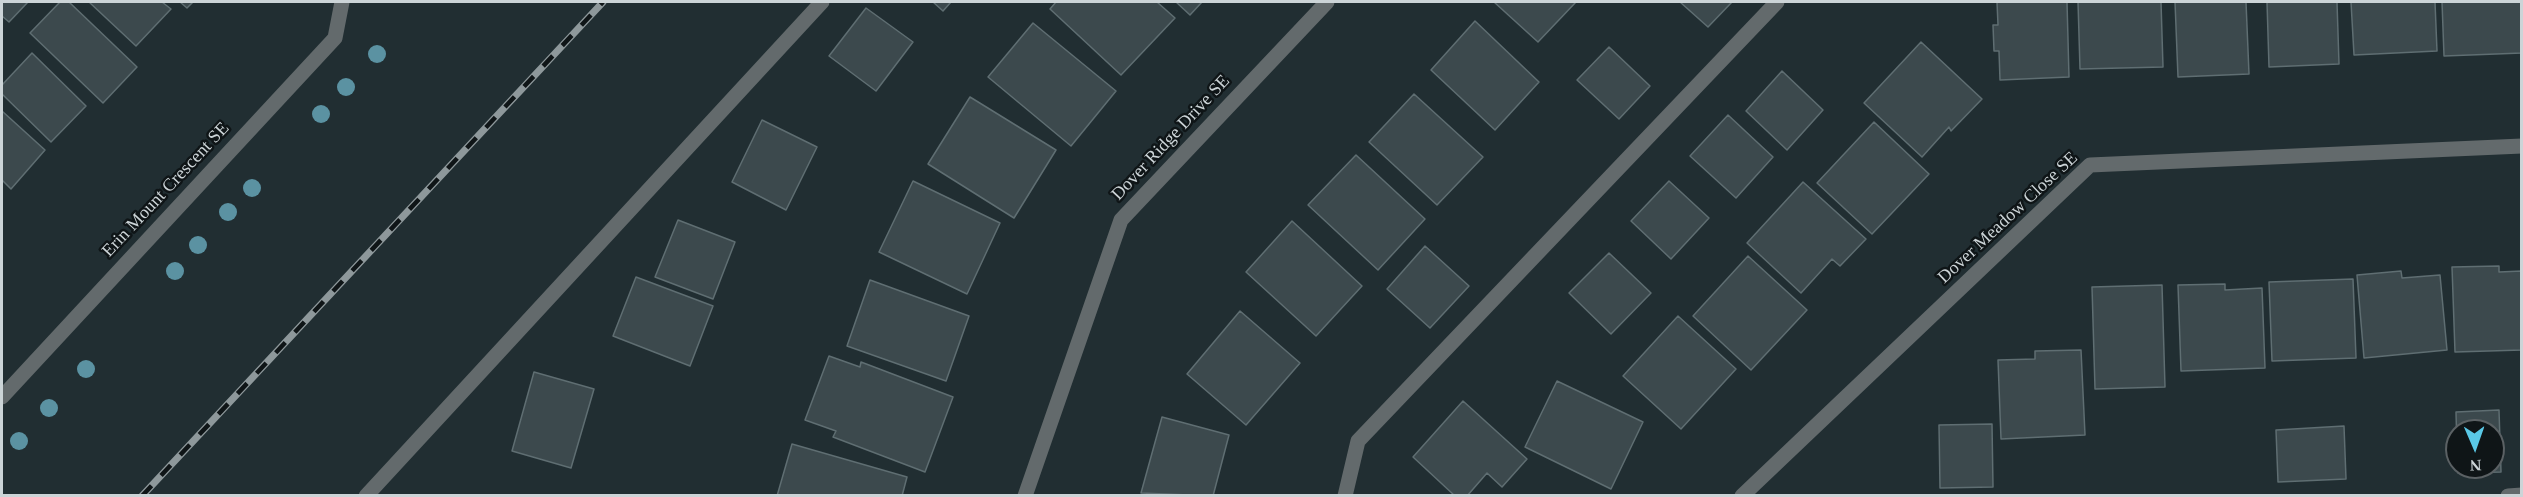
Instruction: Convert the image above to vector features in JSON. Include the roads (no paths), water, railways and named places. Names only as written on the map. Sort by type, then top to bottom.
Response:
[{"type":"street","name":"Erin Mount Crescent SE","points":[[2,397],[335,38],[342,2]]},
{"type":"street","points":[[366,495],[822,2]]},
{"type":"street","name":"Dover Ridge Drive SE","points":[[1025,495],[1121,220],[1327,2]]},
{"type":"street","points":[[1344,495],[1358,441],[1777,2]]},
{"type":"street","name":"Dover Meadow Close SE","points":[[1742,495],[2090,165],[2522,146]]},
{"type":"street","points":[[2508,495],[2522,495]]},
{"type":"railway","points":[[142,496],[603,2]]}]
